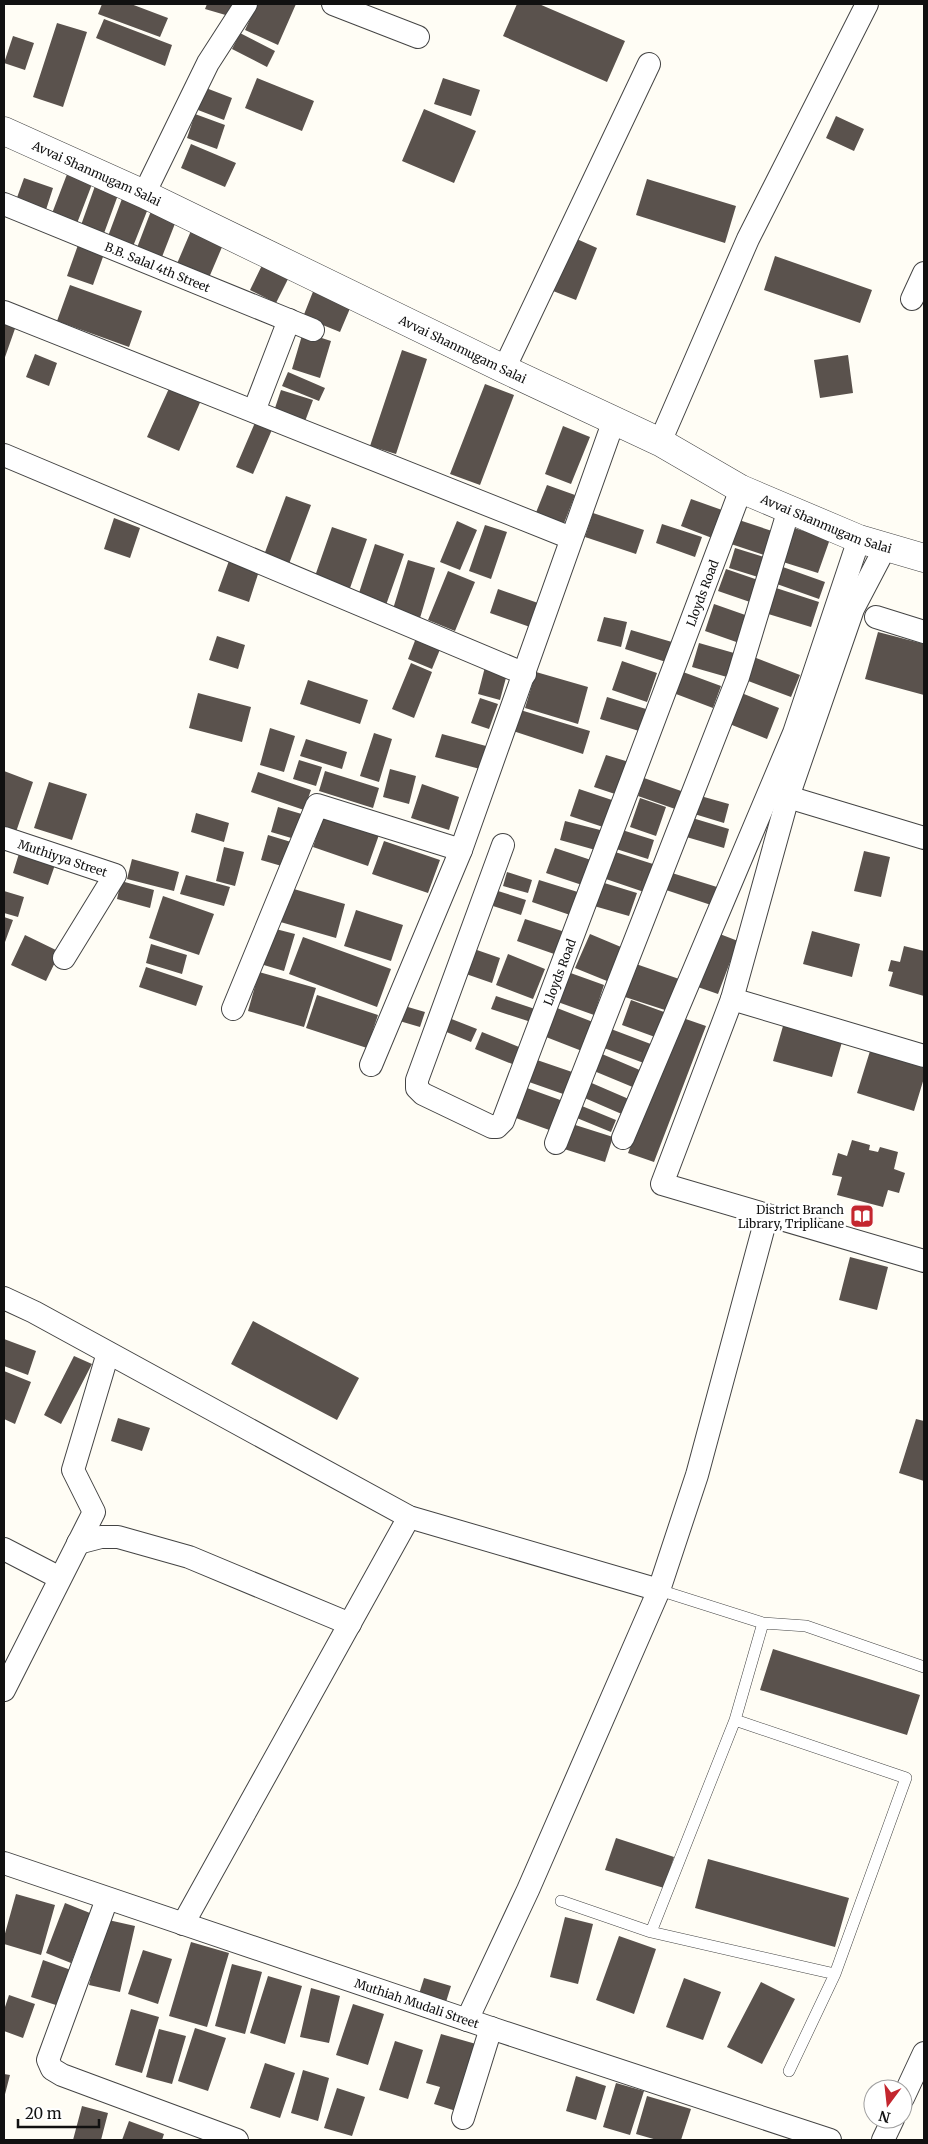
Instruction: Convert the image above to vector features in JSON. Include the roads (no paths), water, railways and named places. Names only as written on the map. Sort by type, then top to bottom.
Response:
[{"type":"street","points":[[144,194],[208,63],[246,4]]},
{"type":"street","points":[[333,4],[418,37]]},
{"type":"street","points":[[660,442],[748,239],[867,4]]},
{"type":"street","points":[[504,368],[649,64]]},
{"type":"street","name":"Avvai Shanmugam Salai","points":[[4,131],[144,194],[660,442],[741,489],[859,539],[924,558]]},
{"type":"street","name":"B.B. Salal 4th Street","points":[[4,204],[313,330]]},
{"type":"street","points":[[912,299],[924,273]]},
{"type":"street","points":[[4,312],[571,538]]},
{"type":"street","points":[[254,411],[289,320]]},
{"type":"street","points":[[371,1065],[461,850],[614,420]]},
{"type":"street","points":[[4,455],[525,674]]},
{"type":"street","name":"Lloyds Road","points":[[503,845],[417,1080],[417,1088],[423,1094],[492,1127],[497,1127],[503,1121],[741,489]]},
{"type":"street","points":[[556,1143],[738,677],[789,509]]},
{"type":"street","points":[[623,1138],[794,733],[859,539]]},
{"type":"street","points":[[886,546],[853,609],[788,797],[732,999],[662,1184],[924,1261]]},
{"type":"street","points":[[876,617],[924,632]]},
{"type":"street","points":[[788,797],[924,838]]},
{"type":"street","points":[[233,1009],[316,805],[461,850]]},
{"type":"street","name":"Muthiyya Street","points":[[4,838],[115,875],[64,958]]},
{"type":"street","points":[[732,999],[924,1056]]},
{"type":"street","points":[[467,2020],[528,1890],[659,1590],[697,1475],[767,1214]]},
{"type":"street","points":[[4,1298],[108,1352],[409,1517],[659,1590]]},
{"type":"street","points":[[4,1690],[94,1512],[73,1470],[108,1352]]},
{"type":"street","points":[[183,1924],[409,1517]]},
{"type":"street","points":[[78,1543],[101,1537],[118,1537],[189,1557],[350,1624]]},
{"type":"street","points":[[4,1549],[60,1578]]},
{"type":"street","name":"Muthiah Mudali Street","points":[[4,1863],[467,2020],[830,2140]]},
{"type":"street","points":[[107,1899],[48,2060],[52,2069],[62,2075],[237,2140]]},
{"type":"street","points":[[463,2118],[491,2028]]},
{"type":"street","points":[[912,2079],[924,2053]]},
{"type":"lane","points":[[659,1590],[763,1623],[806,1626],[924,1667]]},
{"type":"lane","points":[[651,1932],[735,1720],[763,1623]]},
{"type":"lane","points":[[735,1720],[906,1778],[835,1974],[789,2071]]},
{"type":"lane","points":[[561,1902],[651,1932],[835,1974]]},
{"type":"place","name":"District Branch Library, Triplicane","points":[[862,1216]]}]
